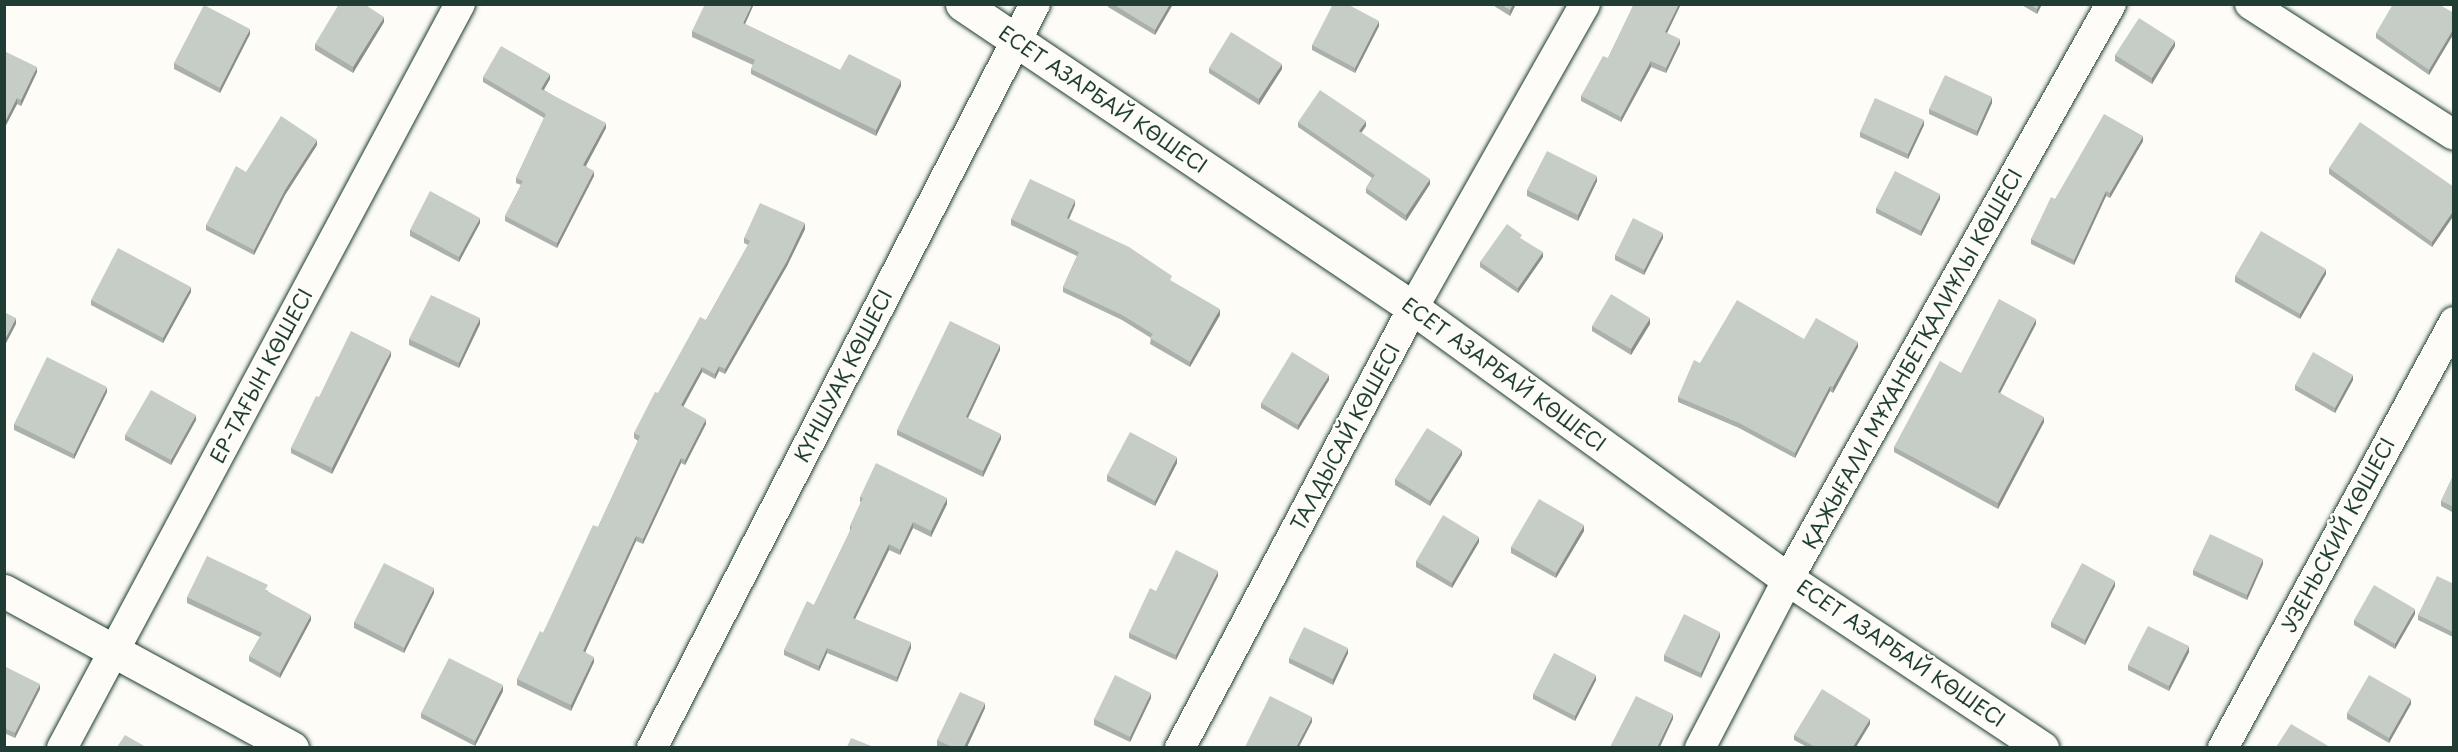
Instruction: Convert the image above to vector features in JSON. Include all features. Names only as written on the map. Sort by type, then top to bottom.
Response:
[{"type":"street","name":"ЕР-ТАҒЫН КӨШЕСІ","points":[[62,747],[460,4]]},
{"type":"street","name":"ЕСЕТ АЗАРБАЙ КӨШЕСІ","points":[[962,4],[1413,308],[1788,579],[2042,747]]},
{"type":"street","name":"КҮНШУАҚ КӨШЕСІ","points":[[652,747],[1035,4]]},
{"type":"street","name":"ТАЛДЫСАЙ КӨШЕСІ","points":[[1180,747],[1413,308],[1585,4]]},
{"type":"street","name":"ҚАЖЫҒАЛИ МҰХАНБЕТҚАЛИҰЛЫ КӨШЕСІ","points":[[1700,747],[1788,579],[2111,4]]},
{"type":"street","points":[[2250,4],[2454,135]]},
{"type":"street","name":"УЗЕНЬСКИЙ КӨШЕСІ","points":[[2223,747],[2454,322]]},
{"type":"street","points":[[4,591],[115,649],[292,747]]},
{"type":"building","points":[[339,4],[364,4],[384,17],[353,67],[315,44]]},
{"type":"building","points":[[705,4],[752,4],[743,23],[840,70],[849,54],[901,80],[876,130],[751,69],[755,60],[692,31]]},
{"type":"building","points":[[1113,4],[1170,4],[1155,30]]},
{"type":"building","points":[[1333,4],[1347,4],[1379,21],[1355,68],[1312,45]]},
{"type":"building","points":[[1500,4],[1513,4],[1510,10]]},
{"type":"building","points":[[1634,4],[1679,4],[1665,32],[1680,39],[1666,68],[1651,61],[1621,117],[1581,96],[1603,56],[1608,58]]},
{"type":"building","points":[[2029,4],[2039,4],[2037,9]]},
{"type":"building","points":[[2393,4],[2438,4],[2454,13],[2454,28],[2429,70],[2376,33]]},
{"type":"building","points":[[204,5],[250,29],[220,88],[174,63]]},
{"type":"building","points":[[2139,18],[2175,41],[2152,78],[2115,55]]},
{"type":"building","points":[[1231,32],[1282,64],[1259,99],[1209,68]]},
{"type":"building","points":[[501,46],[550,74],[541,89],[606,123],[583,165],[594,171],[557,243],[505,216],[523,181],[516,178],[546,114],[483,77]]},
{"type":"building","points":[[4,51],[37,67],[21,100],[17,98],[4,124]]},
{"type":"building","points":[[1945,75],[1992,97],[1977,131],[1929,109]]},
{"type":"building","points":[[1320,90],[1366,121],[1359,131],[1430,179],[1406,215],[1366,188],[1375,175],[1298,122]]},
{"type":"building","points":[[1875,98],[1924,120],[1908,154],[1860,132]]},
{"type":"building","points":[[2104,114],[2143,136],[2110,193],[2106,191],[2074,260],[2031,239],[2051,197],[2055,199]]},
{"type":"building","points":[[281,116],[317,140],[285,190],[254,250],[206,225],[236,166],[246,172]]},
{"type":"building","points":[[2360,122],[2454,187],[2454,210],[2432,242],[2329,168]]},
{"type":"building","points":[[1547,151],[1597,176],[1578,215],[1527,190]]},
{"type":"building","points":[[1895,171],[1940,194],[1921,231],[1876,208]]},
{"type":"building","points":[[1030,179],[1075,200],[1067,218],[1129,247],[1172,276],[1170,280],[1220,309],[1190,362],[1150,338],[1153,334],[1122,315],[1063,287],[1079,252],[1011,219]]},
{"type":"building","points":[[430,191],[480,218],[459,257],[410,230]]},
{"type":"building","points":[[760,203],[805,223],[787,261],[725,369],[719,366],[715,374],[702,367],[681,405],[706,419],[685,460],[681,458],[643,539],[636,536],[583,651],[594,657],[571,705],[517,679],[540,631],[543,633],[593,525],[598,527],[640,436],[634,433],[655,392],[658,393],[700,317],[706,320],[750,241],[744,238]]},
{"type":"building","points":[[1633,218],[1663,233],[1644,270],[1615,255]]},
{"type":"building","points":[[1507,224],[1522,235],[1520,238],[1543,252],[1518,288],[1480,262]]},
{"type":"building","points":[[2261,231],[2326,269],[2300,314],[2235,276]]},
{"type":"building","points":[[118,248],[191,287],[163,338],[91,300]]},
{"type":"building","points":[[1611,294],[1650,318],[1631,349],[1592,326]]},
{"type":"building","points":[[431,295],[480,318],[459,363],[409,339]]},
{"type":"building","points":[[1999,299],[2036,319],[1998,392],[2044,417],[1998,503],[1894,447],[1940,361],[1961,373]]},
{"type":"building","points":[[1737,300],[1804,339],[1816,318],[1858,342],[1833,387],[1830,386],[1795,453],[1739,423],[1678,397],[1694,360],[1700,363]]},
{"type":"building","points":[[4,312],[16,318],[4,341]]},
{"type":"building","points":[[950,321],[1000,345],[966,417],[1001,434],[983,471],[897,430]]},
{"type":"building","points":[[351,331],[391,351],[332,468],[291,448]]},
{"type":"building","points":[[1292,352],[1329,375],[1298,425],[1261,403]]},
{"type":"building","points":[[2313,352],[2353,375],[2335,408],[2295,385]]},
{"type":"building","points":[[47,357],[107,387],[74,454],[14,424]]},
{"type":"building","points":[[151,390],[196,415],[171,460],[125,435]]},
{"type":"building","points":[[1427,428],[1462,450],[1430,501],[1395,479]]},
{"type":"building","points":[[1130,432],[1177,457],[1155,501],[1107,475]]},
{"type":"building","points":[[876,463],[947,498],[931,531],[913,522],[900,550],[889,544],[853,618],[911,642],[897,677],[827,648],[819,666],[784,650],[807,601],[814,605],[852,527],[850,526],[863,498],[860,497]]},
{"type":"building","points":[[2454,474],[2454,507],[2441,501]]},
{"type":"building","points":[[1539,499],[1584,525],[1556,573],[1511,547]]},
{"type":"building","points":[[1443,515],[1479,537],[1452,583],[1416,561]]},
{"type":"building","points":[[2210,534],[2263,559],[2247,595],[2193,570]]},
{"type":"building","points":[[1176,550],[1218,571],[1176,655],[1129,633],[1150,588],[1156,591]]},
{"type":"building","points":[[207,556],[268,585],[265,590],[311,615],[280,673],[249,656],[262,633],[187,597]]},
{"type":"building","points":[[384,563],[434,588],[404,648],[354,622]]},
{"type":"building","points":[[2082,563],[2115,581],[2085,640],[2051,622]]},
{"type":"building","points":[[2437,576],[2454,584],[2453,632],[2418,615]]},
{"type":"building","points":[[2374,585],[2415,609],[2395,644],[2354,620]]},
{"type":"building","points":[[1684,614],[1720,632],[1701,673],[1664,655]]},
{"type":"building","points":[[2148,626],[2189,646],[2169,686],[2128,665]]},
{"type":"building","points":[[1304,627],[1348,648],[1333,679],[1289,658]]},
{"type":"building","points":[[1554,653],[1596,675],[1575,716],[1533,694]]},
{"type":"building","points":[[449,658],[503,685],[475,741],[421,713]]},
{"type":"building","points":[[4,666],[40,684],[15,733],[4,728]]},
{"type":"building","points":[[1115,675],[1151,693],[1130,737],[1094,719]]},
{"type":"building","points":[[2369,675],[2411,699],[2389,738],[2347,713]]},
{"type":"building","points":[[1822,689],[1870,719],[1853,747],[1815,747],[1794,735]]},
{"type":"building","points":[[960,692],[985,703],[964,747],[952,747],[937,740]]},
{"type":"building","points":[[1270,696],[1312,717],[1296,747],[1245,747]]},
{"type":"building","points":[[1636,696],[1673,714],[1657,747],[1610,747]]},
{"type":"building","points":[[2291,724],[2330,747],[2276,747]]},
{"type":"building","points":[[125,735],[146,747],[117,747]]},
{"type":"building","points":[[851,738],[874,747],[847,747]]}]
